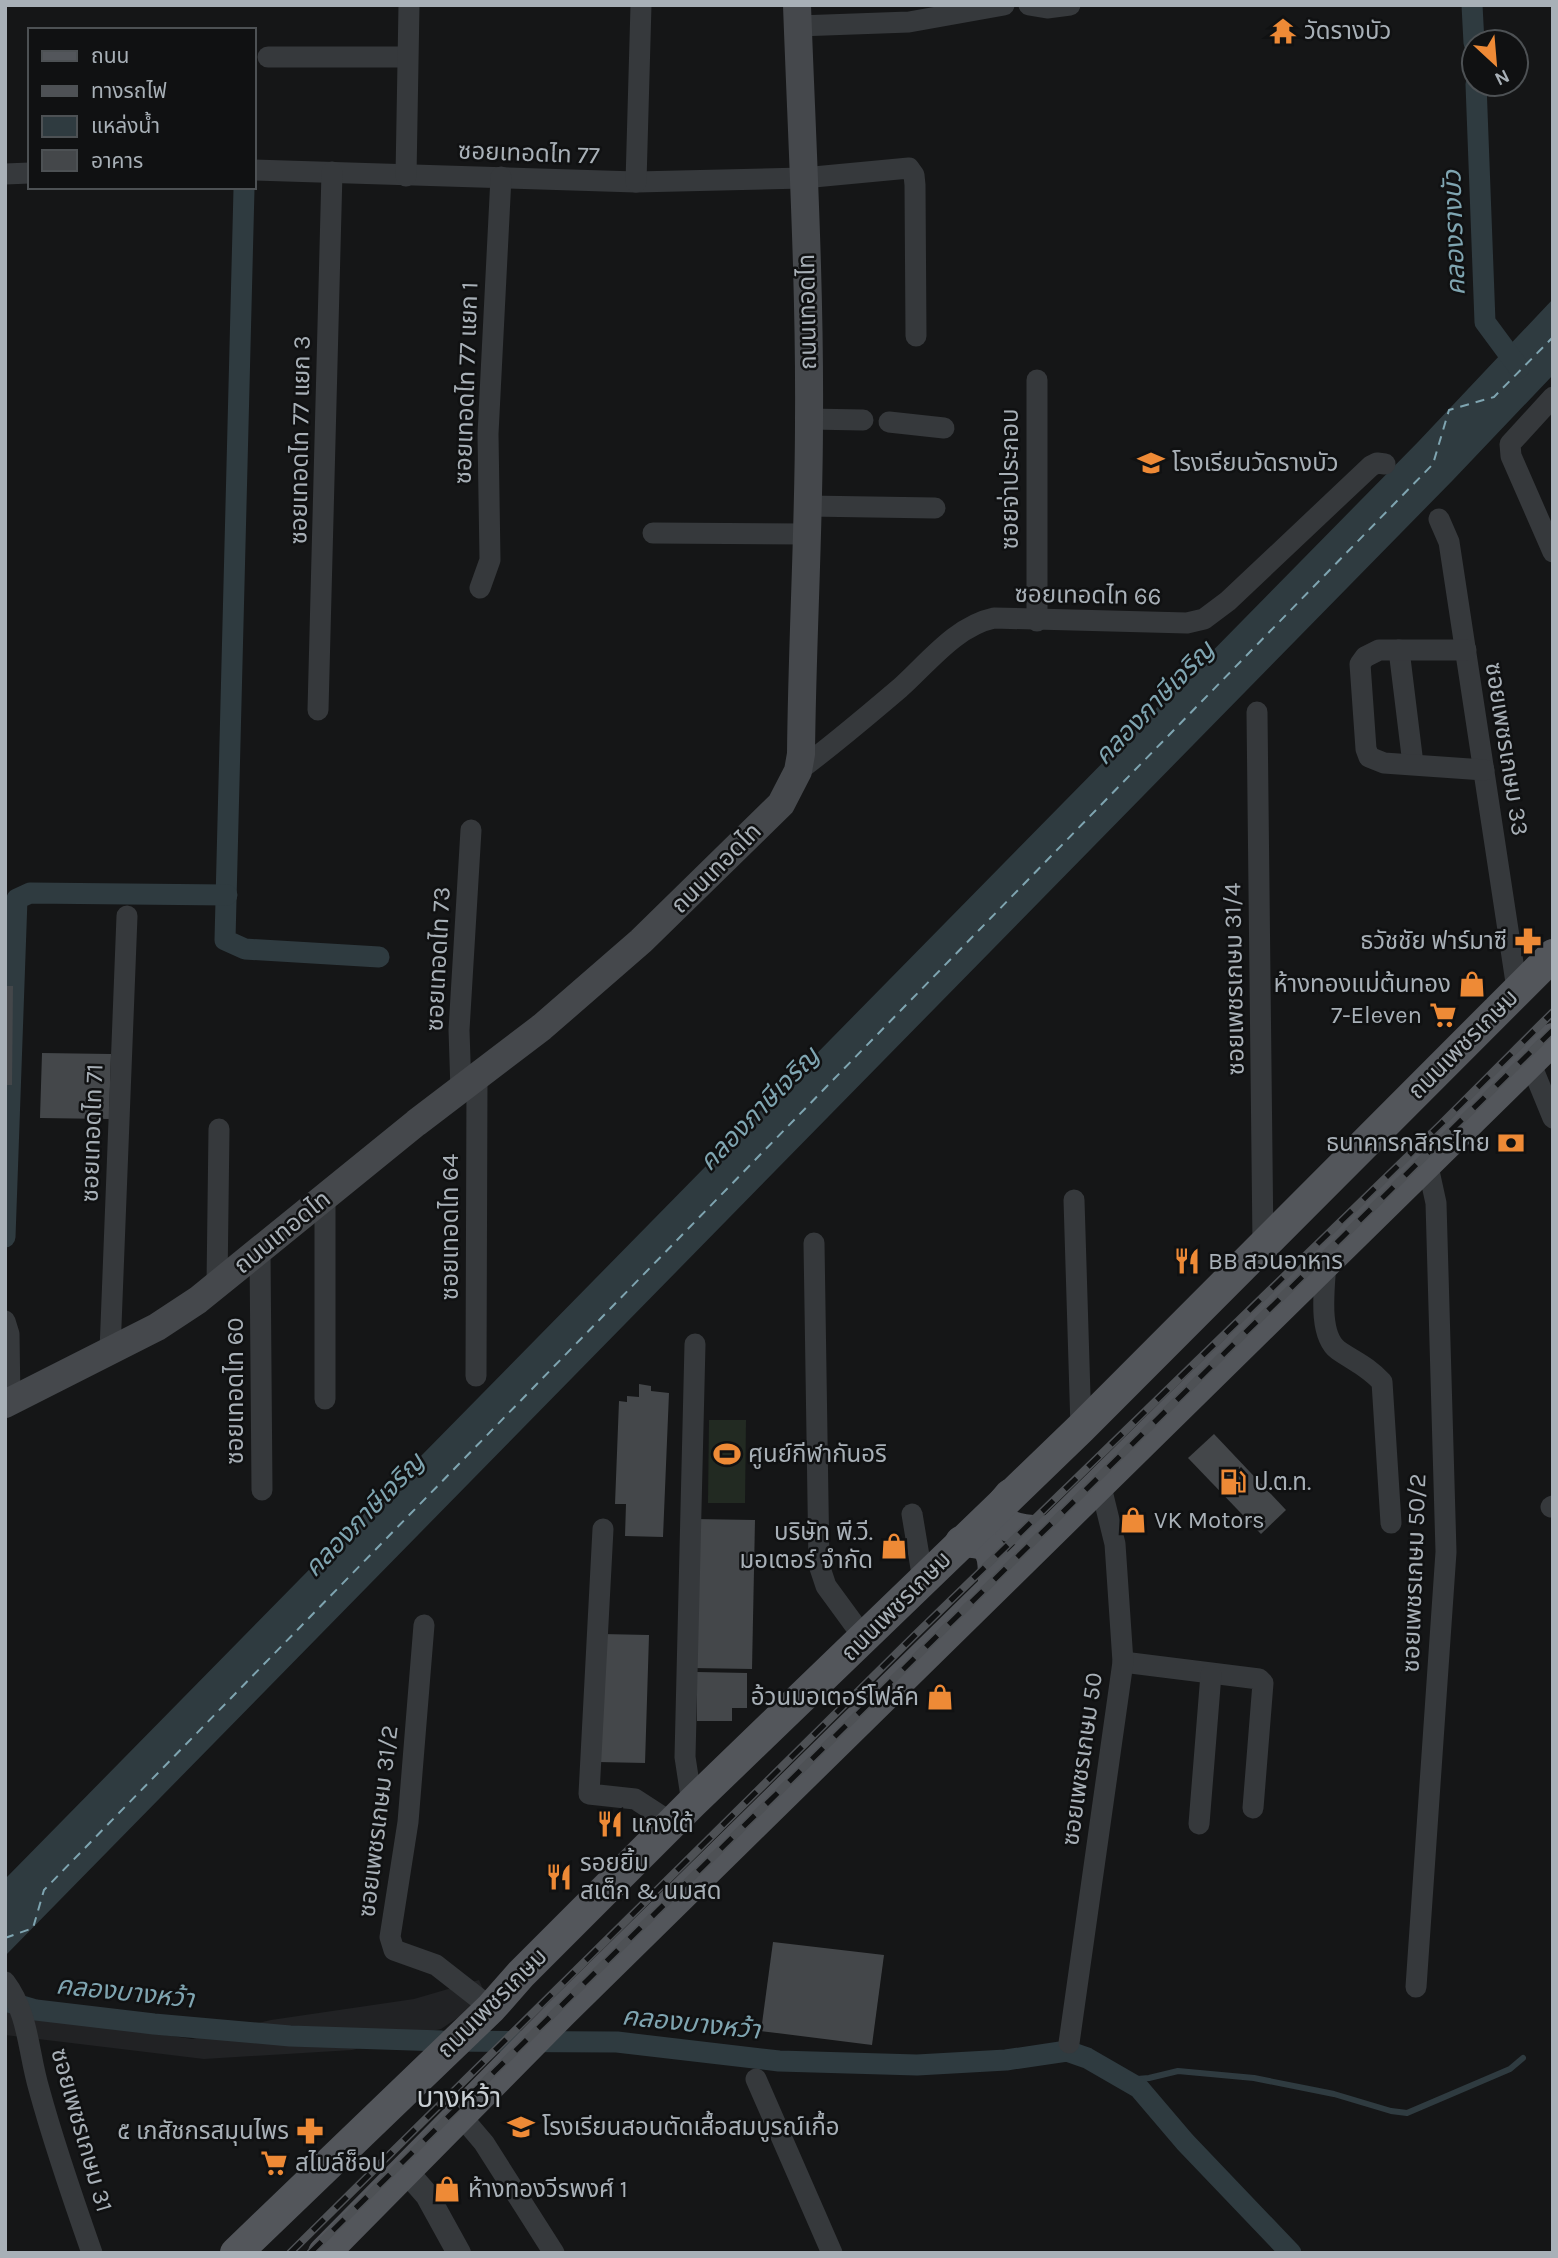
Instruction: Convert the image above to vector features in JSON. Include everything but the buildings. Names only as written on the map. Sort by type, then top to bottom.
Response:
[{"type":"main road","name":"ถนนเทอดไท","points":[[8,1402],[157,1327],[217,1285],[600,977],[699,886],[781,804],[798,771],[801,754],[808,506],[808,288],[798,16]]},
{"type":"main road","name":"ถนนเพชรเกษม","points":[[236,2253],[491,2008],[521,1974],[682,1813],[1081,1428],[1553,955]]},
{"type":"main road","points":[[336,2248],[406,2171],[562,2012],[1553,1039]]},
{"type":"main road","points":[[1010,1495],[1001,1504],[1000,1510],[1003,1521],[1010,1528],[1050,1531]]},
{"type":"main road","points":[[961,1542],[985,1544],[990,1550],[995,1586]]},
{"type":"street","points":[[406,176],[409,5]]},
{"type":"street","points":[[636,182],[641,5]]},
{"type":"street","points":[[798,16],[909,22],[1003,5]]},
{"type":"street","points":[[1029,5],[1047,8],[1070,5]]},
{"type":"street","points":[[268,57],[407,57]]},
{"type":"street","name":"ซอยเทอดไท 77","points":[[256,170],[636,182],[803,178],[903,168],[912,171],[915,185],[915,336]]},
{"type":"street","name":"ซอยเทอดไท 77 แยก 3","points":[[318,710],[332,172]]},
{"type":"street","points":[[5,174],[28,173]]},
{"type":"street","name":"ซอยเทอดไท 77 แยก 1","points":[[480,588],[490,560],[488,434],[500,177]]},
{"type":"street","name":"ซอยจ่าประกอบ","points":[[1037,380],[1037,621]]},
{"type":"street","points":[[1553,397],[1510,444],[1511,456],[1553,552]]},
{"type":"street","points":[[809,418],[863,420]]},
{"type":"street","points":[[889,422],[944,428]]},
{"type":"street","name":"ซอยเทอดไท 66","points":[[798,771],[832,746],[979,621],[995,618],[1187,623],[1204,619],[1228,601],[1378,465]]},
{"type":"street","points":[[808,506],[935,508]]},
{"type":"street","name":"ซอยเพชรเกษม 33","points":[[1439,519],[1449,542],[1517,989]]},
{"type":"street","points":[[653,533],[806,534]]},
{"type":"street","points":[[1465,650],[1399,650],[1372,652],[1365,657],[1360,664],[1366,749],[1369,757],[1375,761],[1485,770]]},
{"type":"street","points":[[1399,650],[1413,764]]},
{"type":"street","name":"ซอยเพชรเกษม 31/4","points":[[1257,712],[1263,1245]]},
{"type":"street","name":"ซอยเทอดไท 73","points":[[469,1085],[459,1030],[471,830]]},
{"type":"street","name":"ซอยเทอดไท 71","points":[[110,1351],[127,916]]},
{"type":"street","points":[[1530,1062],[1553,1118]]},
{"type":"street","name":"ซอยเทอดไท 64","points":[[469,1085],[476,1376]]},
{"type":"street","points":[[217,1285],[219,1129]]},
{"type":"street","name":"ซอยเพชรเกษม 50/2","points":[[1416,1987],[1446,1552],[1436,1203],[1427,1162]]},
{"type":"street","points":[[325,1197],[325,1399]]},
{"type":"street","points":[[1074,1200],[1081,1428]]},
{"type":"street","points":[[814,1242],[819,1565],[826,1587],[864,1638]]},
{"type":"street","name":"ซอยเทอดไท 60","points":[[260,1250],[262,1489]]},
{"type":"street","points":[[1326,1261],[1326,1336],[1336,1349],[1363,1363],[1382,1382],[1391,1523]]},
{"type":"street","points":[[5,1321],[9,1334],[8,1402]]},
{"type":"street","points":[[603,1528],[589,1794],[635,1799],[682,1813],[695,1344]]},
{"type":"street","name":"ซอยเพชรเกษม 50","points":[[1069,2043],[1123,1662],[1115,1544],[1100,1483]]},
{"type":"street","points":[[912,1514],[923,1580]]},
{"type":"street","name":"ซอยเพชรเกษม 31/2","points":[[424,1625],[408,1822],[391,1945],[394,1950],[436,1965],[491,2008]]},
{"type":"street","points":[[1123,1662],[1258,1679],[1263,1683],[1253,1808]]},
{"type":"street","points":[[1199,1824],[1211,1674]]},
{"type":"street","name":"ซอยเพชรเกษม 31","points":[[11,1989],[25,2021],[38,2087],[92,2253]]},
{"type":"street","points":[[756,2079],[832,2253]]},
{"type":"street","points":[[460,2116],[484,2143],[554,2253]]},
{"type":"street","points":[[406,2171],[427,2195],[459,2253]]},
{"type":"shaded area","points":[[709,1420],[746,1420],[745,1503],[708,1503]]},
{"type":"shaded area","points":[[479,1980],[487,1998],[441,2029],[352,2050],[204,2059],[5,2035],[5,2011],[192,2039],[271,2020],[414,1999]]},
{"type":"water","name":"คลองภาษีเจริญ","points":[[1553,299],[1553,375],[5,1956],[5,1879],[1418,442]]},
{"type":"waterway","name":"คลองรางบัว","points":[[1472,5],[1473,28]]},
{"type":"waterway","name":"คลองรางบัว","points":[[1477,98],[1485,322],[1519,368]]},
{"type":"waterway","points":[[244,189],[225,940],[245,949],[379,957]]},
{"type":"waterway","points":[[5,1237],[17,899],[30,893],[227,895]]},
{"type":"waterway","name":"คลองบางหว้า","points":[[5,2001],[36,2010],[290,2036],[442,2041],[617,2042],[779,2061],[917,2065],[1006,2060],[1067,2051],[1087,2058],[1139,2088],[1185,2142],[1291,2253]]},
{"type":"waterway","points":[[1126,2080],[1178,2071],[1254,2078],[1334,2094],[1407,2113],[1510,2069],[1523,2058]]},
{"type":"ferry route","points":[[5,1938],[33,1928],[44,1890],[1433,464],[1449,410],[1494,397],[1553,337]]},
{"type":"railway","points":[[290,2253],[913,1637],[1553,1012]]},
{"type":"railway","points":[[310,2253],[1553,1030]]},
{"type":"place","name":"วัดรางบัว","points":[[1283,31]]},
{"type":"place","name":"โรงเรียนวัดรางบัว","points":[[1151,463]]},
{"type":"place","name":"ธวัชชัย ฟาร์มาซี","points":[[1528,941]]},
{"type":"place","name":"ห้างทองแม่ต้นทอง","points":[[1472,984]]},
{"type":"place","name":"7-Eleven","points":[[1443,1015]]},
{"type":"place","name":"ธนาคารกสิกรไทย","points":[[1511,1143]]},
{"type":"place","name":"BB สวนอาหาร","points":[[1187,1261]]},
{"type":"place","name":"ศูนย์กีฬากันอริ","points":[[727,1454]]},
{"type":"place","name":"ป.ต.ท.","points":[[1233,1482]]},
{"type":"place","name":"VK Motors","points":[[1133,1520]]},
{"type":"place","name":"บริษัท พี.วี. มอเตอร์ จำกัด","points":[[894,1546]]},
{"type":"place","name":"อ้วนมอเตอร์โฟล์ค","points":[[940,1697]]},
{"type":"place","name":"แกงใต้","points":[[610,1824]]},
{"type":"place","name":"รอยยิ้ม สเต็ก & นมสด","points":[[559,1877]]},
{"type":"place","name":"โรงเรียนสอนตัดเสื้อสมบูรณ์เกื้อ","points":[[521,2127]]},
{"type":"place","name":"๕ เภสัชกรสมุนไพร","points":[[310,2131]]},
{"type":"place","name":"สไมล์ช็อป","points":[[274,2163]]},
{"type":"place","name":"ห้างทองวีรพงศ์ 1","points":[[447,2189]]},
{"type":"district","name":"บางหว้า","points":[[459,2097]]}]
